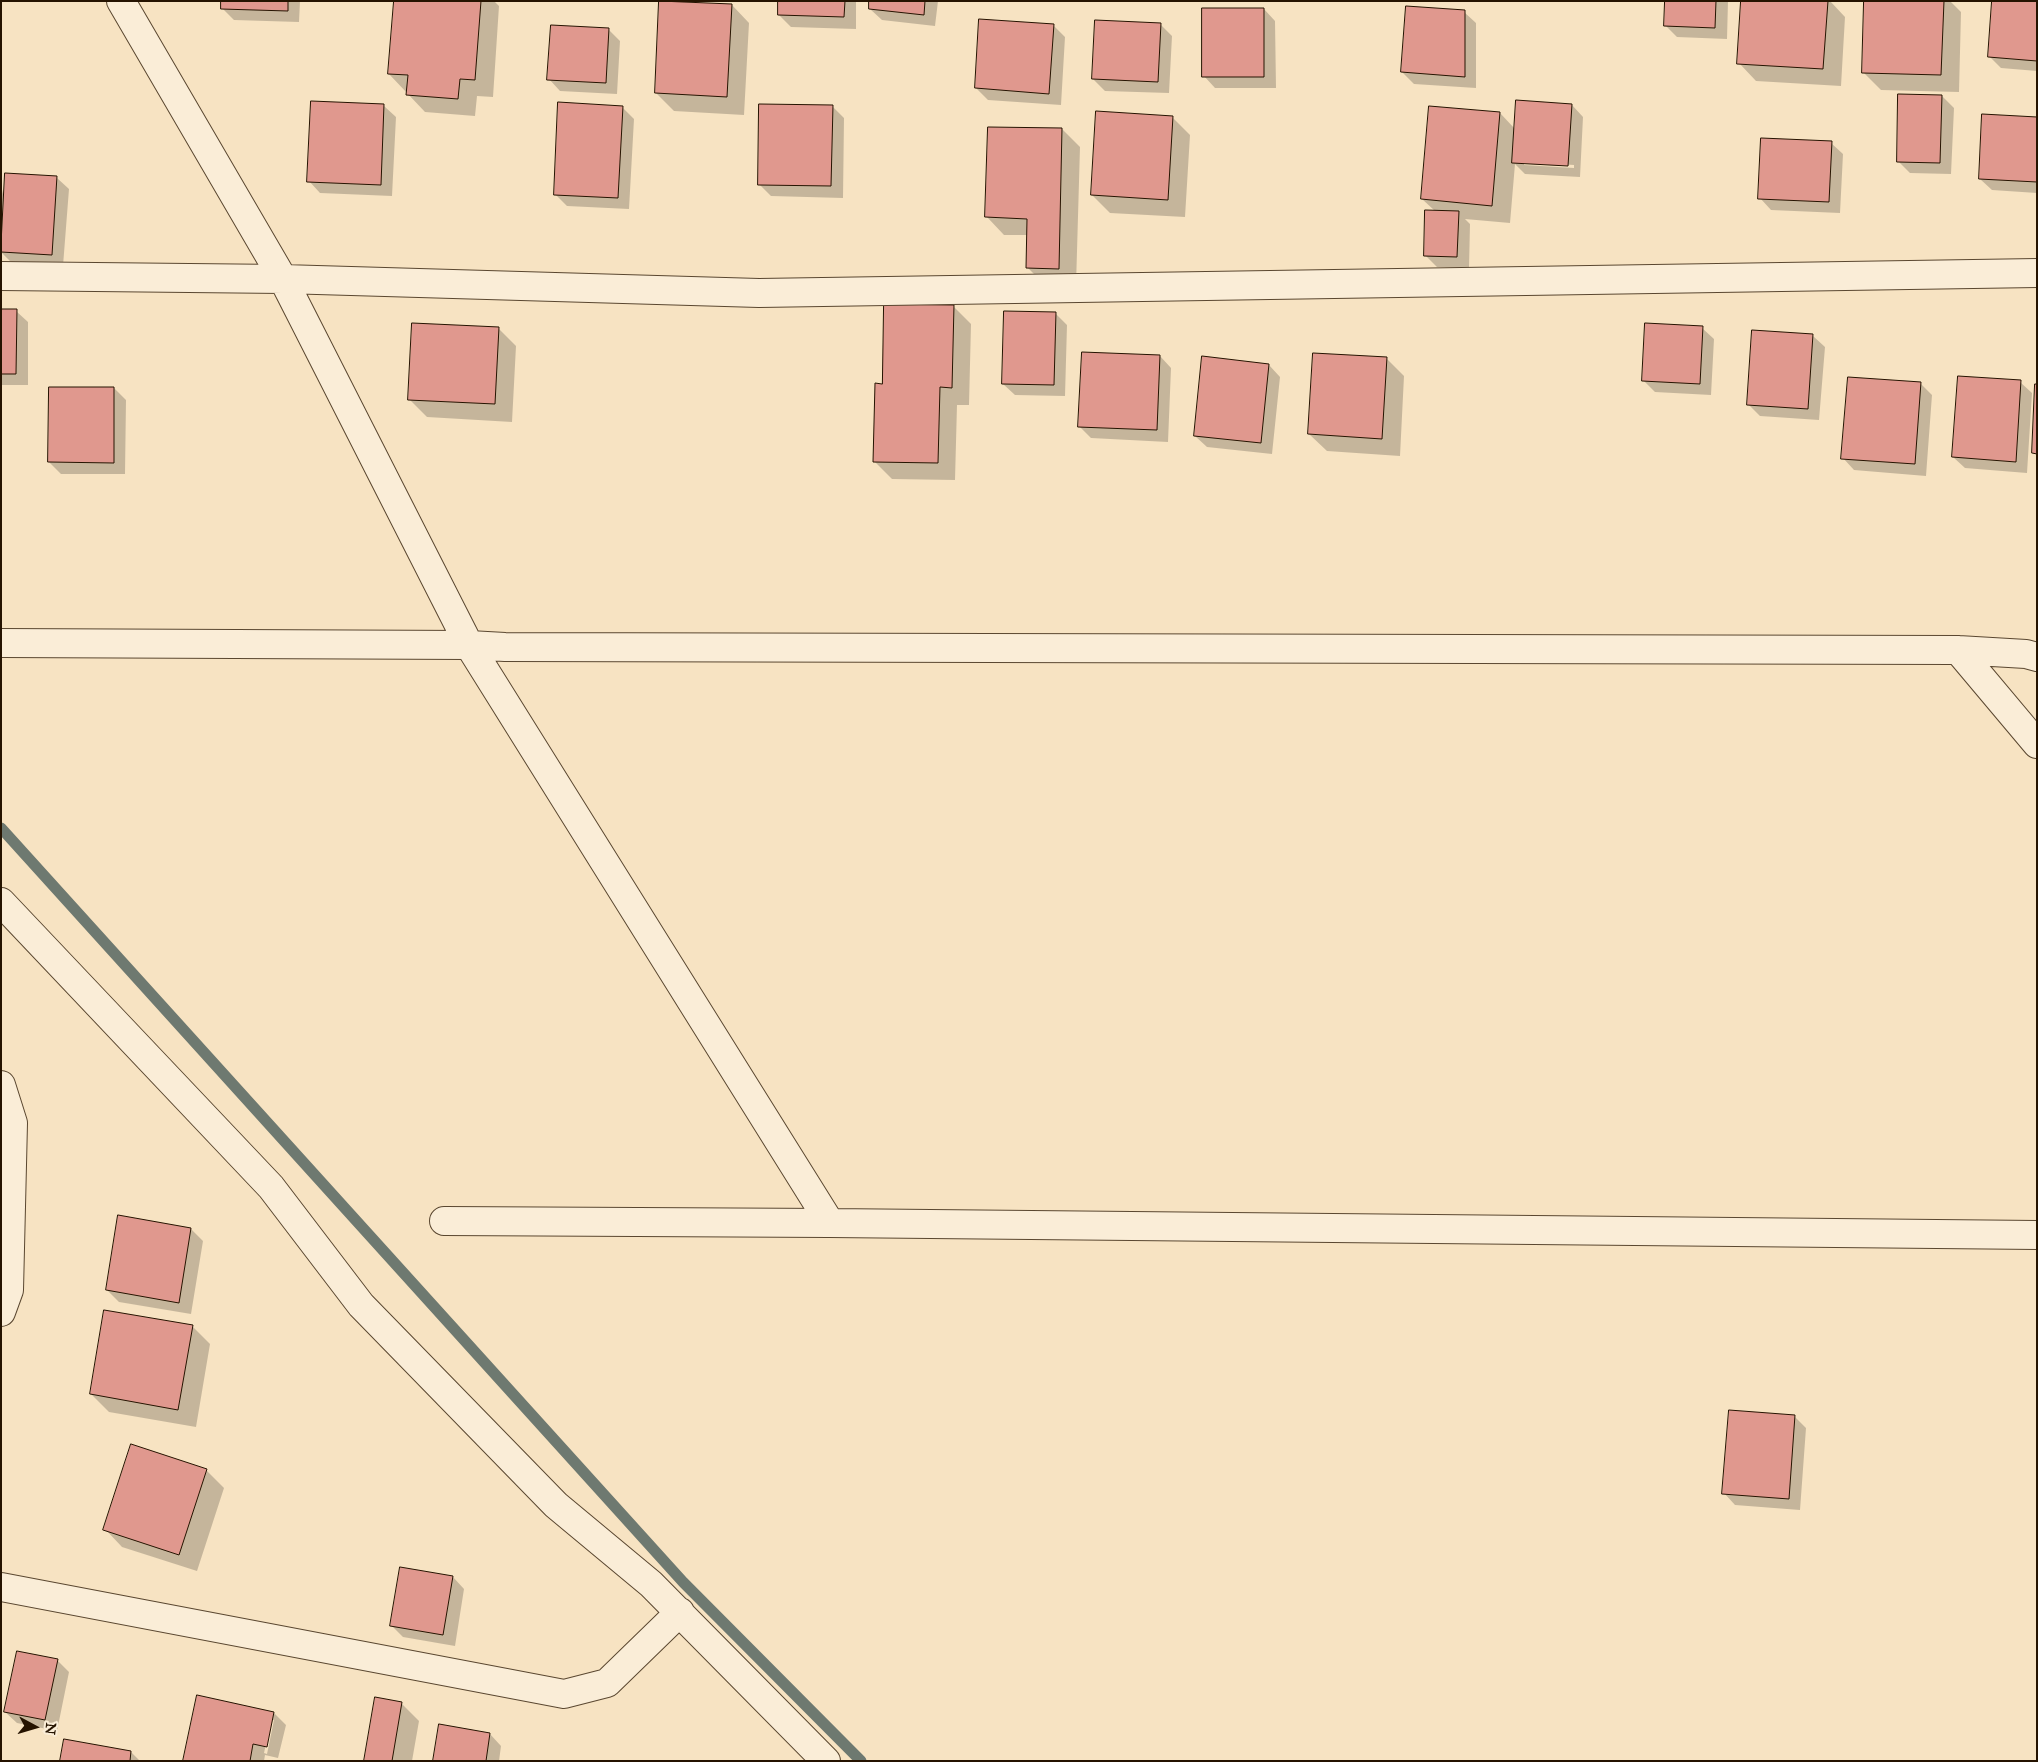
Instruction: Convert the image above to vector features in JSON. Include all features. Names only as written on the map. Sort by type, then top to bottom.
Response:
[{"type":"street","points":[[121,1],[283,278],[469,645],[830,1222]]},
{"type":"street","points":[[1,276],[283,278],[759,293],[2037,273]]},
{"type":"street","points":[[1,643],[469,645],[515,647],[1958,650],[2026,654],[2037,657]]},
{"type":"street","points":[[1958,650],[2037,744]]},
{"type":"street","points":[[1,902],[270,1188],[361,1306],[556,1505],[652,1584],[826,1761]]},
{"type":"street","points":[[1,1085],[13,1123],[4,1291]]},
{"type":"street","points":[[444,1221],[830,1222],[2037,1235]]},
{"type":"street","points":[[1,1587],[564,1694],[607,1683],[680,1612]]},
{"type":"building","points":[[221,1],[288,1],[288,11],[221,9]]},
{"type":"building","points":[[394,1],[481,1],[475,80],[460,79],[458,99],[406,95],[408,75],[388,74]]},
{"type":"building","points":[[659,1],[732,4],[727,97],[655,93]]},
{"type":"building","points":[[778,1],[845,1],[844,17],[778,15]]},
{"type":"building","points":[[869,1],[925,1],[924,15],[869,9]]},
{"type":"building","points":[[1665,1],[1716,1],[1715,28],[1664,26]]},
{"type":"building","points":[[1741,1],[1828,1],[1823,69],[1737,64]]},
{"type":"building","points":[[1864,1],[1944,1],[1941,75],[1862,73]]},
{"type":"building","points":[[1992,1],[2037,1],[2037,61],[1988,57]]},
{"type":"building","points":[[1406,6],[1465,10],[1465,77],[1401,72]]},
{"type":"building","points":[[1202,8],[1264,8],[1264,77],[1202,77]]},
{"type":"building","points":[[979,19],[1054,24],[1049,94],[975,88]]},
{"type":"building","points":[[1095,20],[1161,23],[1158,82],[1092,79]]},
{"type":"building","points":[[551,25],[609,28],[606,83],[547,80]]},
{"type":"building","points":[[1898,94],[1942,95],[1940,163],[1897,162]]},
{"type":"building","points":[[1516,100],[1572,104],[1568,166],[1512,163]]},
{"type":"building","points":[[311,101],[384,104],[381,185],[307,182]]},
{"type":"building","points":[[558,102],[623,106],[618,198],[554,195]]},
{"type":"building","points":[[759,104],[833,105],[831,186],[758,185]]},
{"type":"building","points":[[1429,106],[1500,112],[1492,206],[1421,199]]},
{"type":"building","points":[[1096,111],[1173,116],[1168,200],[1091,195]]},
{"type":"building","points":[[1982,114],[2037,117],[2037,182],[1979,179]]},
{"type":"building","points":[[988,127],[1062,128],[1059,269],[1026,268],[1027,219],[985,217]]},
{"type":"building","points":[[1761,138],[1832,141],[1829,202],[1758,199]]},
{"type":"building","points":[[5,173],[57,176],[52,255],[1,252]]},
{"type":"building","points":[[1425,210],[1459,211],[1457,257],[1424,256]]},
{"type":"building","points":[[884,304],[954,305],[952,388],[940,387],[938,463],[873,462],[875,383],[882,384]]},
{"type":"building","points":[[1,309],[17,309],[16,374],[1,374]]},
{"type":"building","points":[[1004,311],[1056,312],[1054,385],[1002,384]]},
{"type":"building","points":[[412,323],[499,327],[495,404],[408,400]]},
{"type":"building","points":[[1645,323],[1703,326],[1700,384],[1642,381]]},
{"type":"building","points":[[1752,330],[1813,334],[1808,409],[1747,405]]},
{"type":"building","points":[[1082,352],[1160,355],[1157,430],[1078,427]]},
{"type":"building","points":[[1313,353],[1387,357],[1382,439],[1308,434]]},
{"type":"building","points":[[1202,356],[1269,364],[1261,443],[1194,436]]},
{"type":"building","points":[[1958,376],[2021,380],[2016,462],[1952,457]]},
{"type":"building","points":[[1848,377],[1921,382],[1915,464],[1841,459]]},
{"type":"building","points":[[2035,384],[2037,384],[2037,454],[2032,453]]},
{"type":"building","points":[[49,387],[114,387],[114,463],[48,462]]},
{"type":"building","points":[[118,1215],[191,1228],[179,1303],[106,1290]]},
{"type":"building","points":[[104,1310],[193,1325],[178,1410],[90,1394]]},
{"type":"building","points":[[1729,1410],[1795,1415],[1789,1499],[1722,1494]]},
{"type":"building","points":[[131,1444],[207,1469],[179,1555],[103,1530]]},
{"type":"building","points":[[400,1567],[453,1576],[443,1635],[390,1626]]},
{"type":"building","points":[[17,1651],[58,1659],[45,1720],[4,1712]]},
{"type":"building","points":[[197,1695],[274,1712],[267,1747],[253,1744],[250,1761],[183,1761]]},
{"type":"building","points":[[375,1697],[402,1702],[392,1761],[364,1761]]},
{"type":"building","points":[[439,1724],[490,1733],[486,1761],[433,1761]]},
{"type":"building","points":[[64,1739],[131,1751],[130,1761],[60,1761]]},
{"type":"waterway","points":[[1,828],[683,1582],[861,1761]]}]
